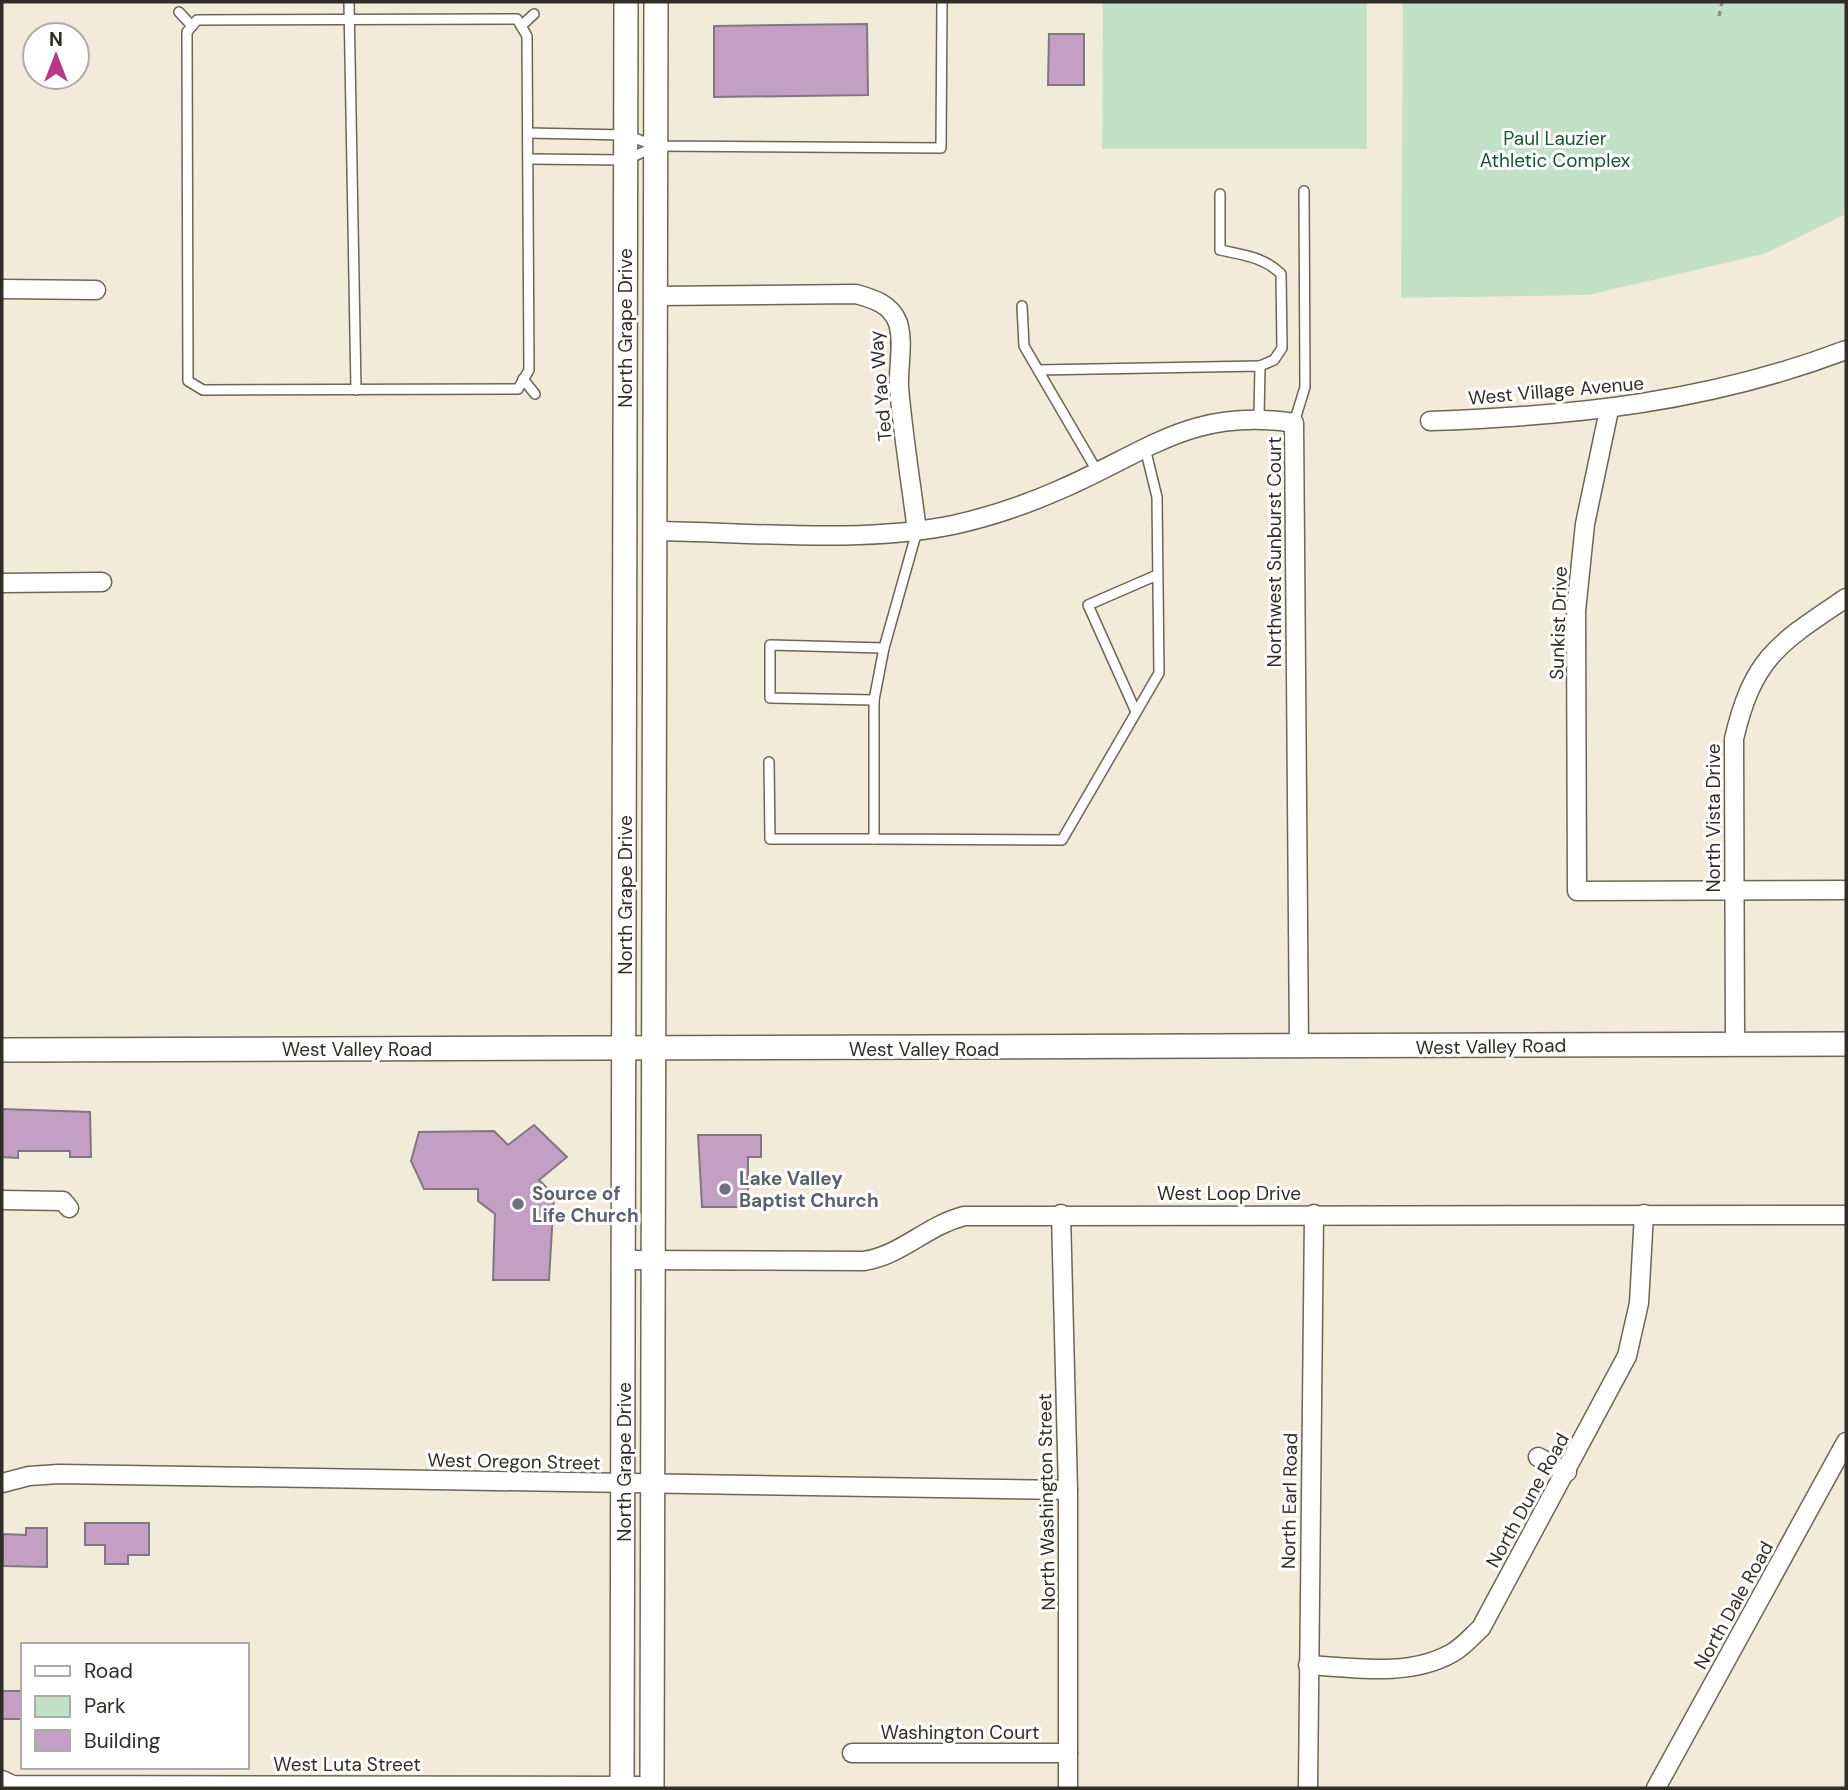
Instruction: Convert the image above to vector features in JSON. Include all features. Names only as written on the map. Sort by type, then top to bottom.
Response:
[{"type":"main road","name":"North Grape Drive","points":[[622,1787],[625,1484],[626,2]]},
{"type":"main road","name":"North Grape Drive","points":[[652,1787],[656,2]]},
{"type":"main road","name":"West Valley Road","points":[[2,1050],[1299,1048],[1846,1044]]},
{"type":"street","points":[[2,289],[96,290]]},
{"type":"street","name":"Ted Yao Way","points":[[654,296],[856,294],[886,299],[898,322],[899,385],[917,531]]},
{"type":"street","name":"West Village Avenue","points":[[1430,421],[1520,418],[1609,410],[1704,394],[1799,368],[1846,350]]},
{"type":"street","name":"Sunkist Drive","points":[[1609,410],[1585,524],[1576,611],[1576,840],[1573,896],[1733,891]]},
{"type":"street","name":"Northwest Sunburst Court","points":[[654,531],[857,534],[917,531],[1015,508],[1145,446],[1203,424],[1259,417],[1294,423],[1299,1048]]},
{"type":"street","points":[[2,583],[102,582]]},
{"type":"street","name":"North Vista Drive","points":[[1735,1044],[1734,739],[1743,699],[1763,662],[1794,633],[1846,598]]},
{"type":"street","points":[[1733,891],[1846,890]]},
{"type":"street","points":[[2,1200],[63,1201],[69,1208]]},
{"type":"street","name":"North Washington Street","points":[[1061,1214],[1068,1490],[1068,1788]]},
{"type":"street","name":"North Earl Road","points":[[1308,1788],[1314,1214]]},
{"type":"street","name":"North Dune Road","points":[[1308,1665],[1380,1669],[1418,1666],[1453,1653],[1481,1628],[1627,1356],[1639,1303],[1644,1214]]},
{"type":"street","name":"West Loop Drive","points":[[624,1260],[864,1261],[886,1257],[942,1222],[964,1216],[1846,1215]]},
{"type":"street","name":"North Dale Road","points":[[1656,1788],[1846,1442]]},
{"type":"street","points":[[1538,1457],[1567,1472]]},
{"type":"street","name":"West Oregon Street","points":[[2,1483],[29,1476],[60,1474],[1068,1490]]},
{"type":"street","name":"Washington Court","points":[[852,1753],[1068,1753]]},
{"type":"street","name":"West Luta Street","points":[[2,1780],[13,1785],[652,1787]]},
{"type":"lane","points":[[349,2],[356,390]]},
{"type":"lane","points":[[528,133],[626,135],[656,146],[941,148],[942,2]]},
{"type":"lane","points":[[179,12],[192,26]]},
{"type":"lane","points":[[521,26],[534,14]]},
{"type":"lane","points":[[517,19],[527,36],[528,133],[528,370],[518,389],[202,390],[188,381],[187,32],[192,26],[197,20],[517,19]]},
{"type":"lane","points":[[528,159],[626,160],[656,146]]},
{"type":"lane","points":[[1294,423],[1305,387],[1304,191]]},
{"type":"lane","points":[[1038,370],[1261,366],[1274,360],[1282,348],[1281,274],[1257,258],[1220,250],[1220,194]]},
{"type":"lane","points":[[1023,306],[1024,346],[1097,471]]},
{"type":"lane","points":[[1259,417],[1261,366]]},
{"type":"lane","points":[[523,379],[535,394]]},
{"type":"lane","points":[[769,762],[770,839],[1062,840],[1159,673],[1157,497],[1145,446]]},
{"type":"lane","points":[[874,839],[874,700],[884,648],[917,531]]},
{"type":"lane","points":[[1136,712],[1088,605],[1157,575]]},
{"type":"lane","points":[[874,700],[770,698],[770,645],[884,648]]},
{"type":"path","points":[[1719,16],[1722,2]]},
{"type":"green space","points":[[1103,2],[1367,2],[1367,149],[1102,149]]},
{"type":"green space","name":"Paul Lauzier Athletic Complex","points":[[1403,2],[1846,2],[1846,214],[1764,254],[1588,295],[1401,298]]},
{"type":"building","points":[[867,24],[868,95],[714,97],[714,26]]},
{"type":"building","points":[[1049,34],[1084,34],[1084,85],[1048,85]]},
{"type":"building","points":[[2,1109],[90,1112],[91,1157],[70,1157],[70,1151],[18,1151],[18,1158],[2,1157]]},
{"type":"building","name":"Source of Life Church","points":[[534,1125],[567,1157],[539,1180],[554,1195],[549,1280],[493,1280],[495,1214],[478,1201],[478,1189],[424,1189],[411,1161],[419,1132],[494,1131],[508,1145]]},
{"type":"building","name":"Lake Valley Baptist Church","points":[[698,1135],[761,1135],[761,1157],[748,1157],[748,1207],[702,1207]]},
{"type":"building","points":[[85,1523],[149,1523],[149,1555],[128,1555],[128,1564],[105,1564],[105,1545],[85,1545]]},
{"type":"building","points":[[26,1528],[47,1528],[47,1567],[3,1566],[3,1534],[26,1535]]},
{"type":"building","points":[[2,1691],[21,1691],[21,1719],[2,1719]]},
{"type":"place","name":"Lake Valley Baptist Church","points":[[725,1189]]},
{"type":"place","name":"Source of Life Church","points":[[518,1204]]}]
